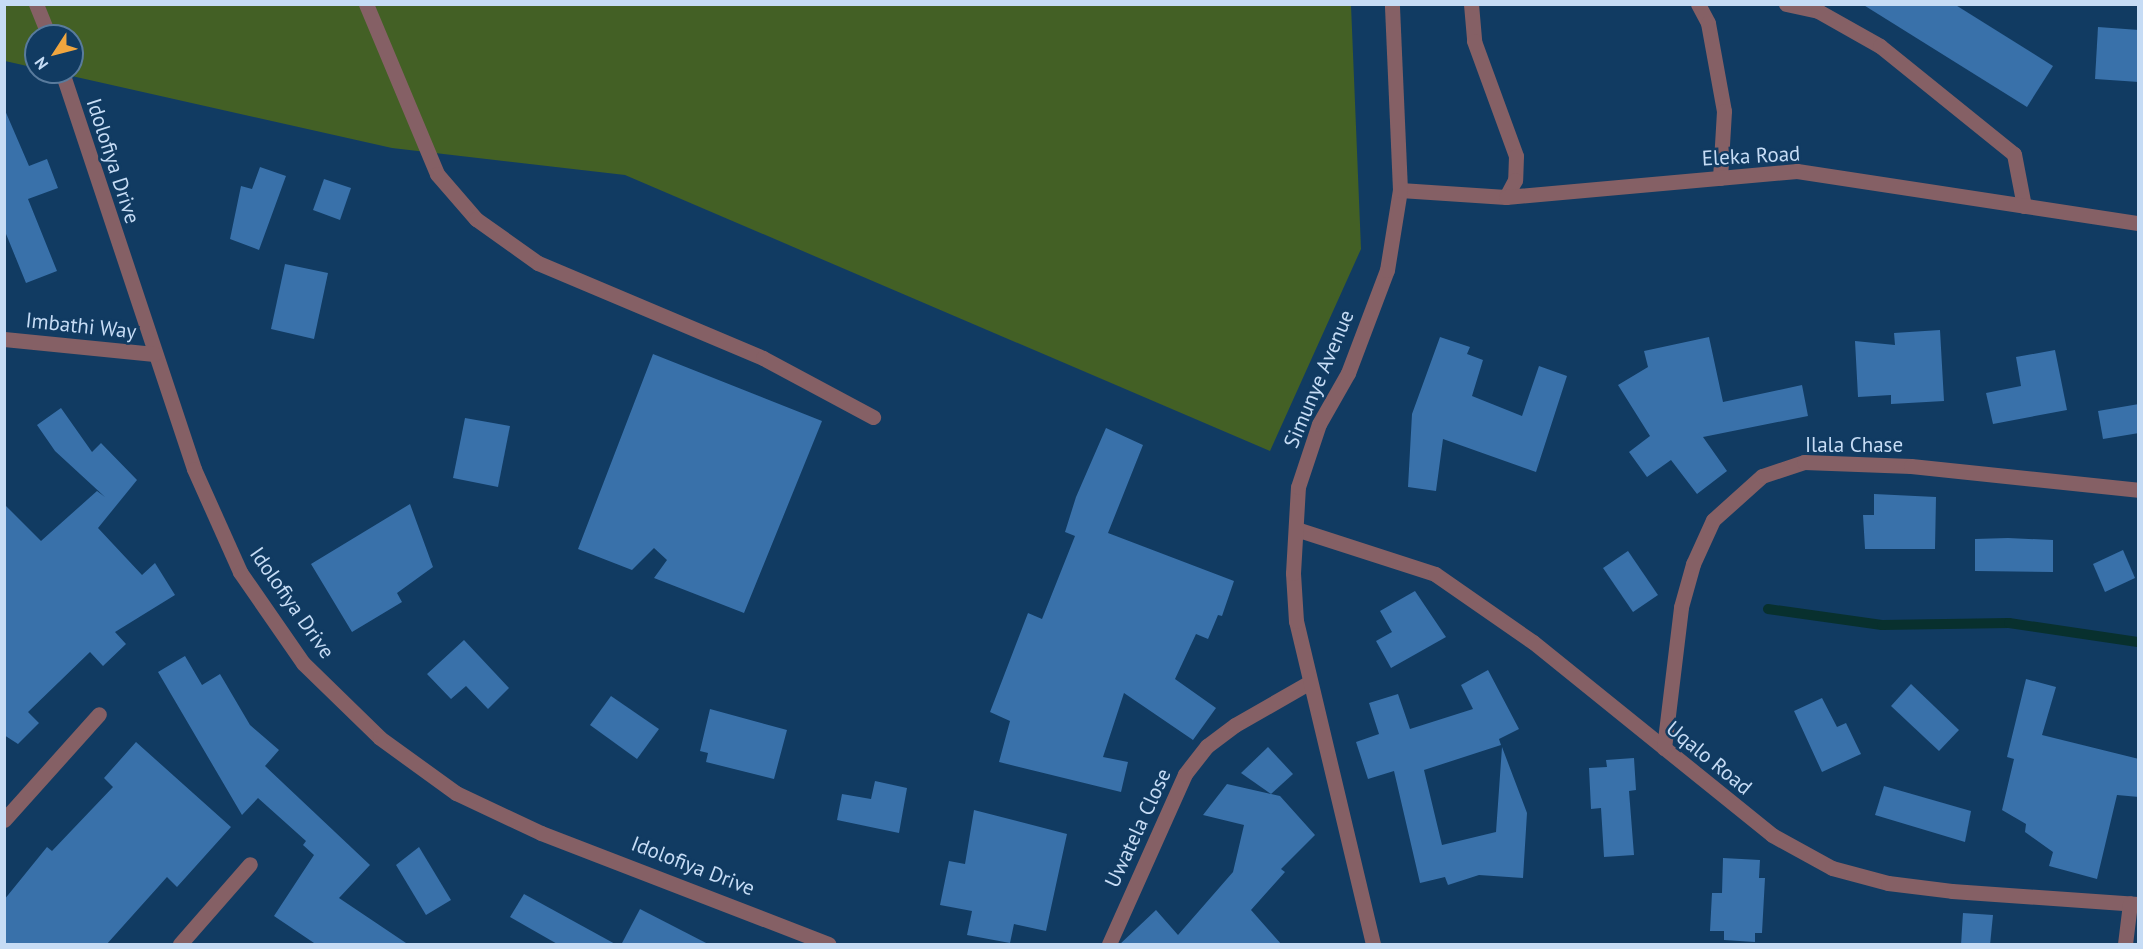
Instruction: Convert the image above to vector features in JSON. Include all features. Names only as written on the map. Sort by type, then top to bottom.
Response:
[{"type":"street","points":[[36,4],[45,24]]},
{"type":"street","points":[[366,4],[437,174],[476,219],[538,263],[762,358],[873,417]]},
{"type":"street","name":"Simunye Avenue","points":[[1373,945],[1296,621],[1296,529],[1298,487],[1319,424],[1348,373],[1387,270],[1400,190],[1392,4]]},
{"type":"street","points":[[1471,4],[1474,41],[1516,156],[1515,180],[1506,197]]},
{"type":"street","points":[[1698,4],[1708,23],[1724,111],[1720,178]]},
{"type":"street","points":[[1786,4],[1818,11],[1880,46],[2014,154],[2024,206]]},
{"type":"street","name":"Idolofiya Drive","points":[[66,84],[194,469],[240,572],[303,663],[380,738],[456,793],[541,833],[828,945]]},
{"type":"street","name":"Eleka Road","points":[[1400,190],[1506,197],[1797,171],[2139,223]]},
{"type":"street","name":"Imbathi Way","points":[[4,339],[154,354]]},
{"type":"street","name":"Ilala Chase","points":[[1664,748],[1681,607],[1693,564],[1713,520],[1762,476],[1804,462],[1911,466],[2139,490]]},
{"type":"street","name":"Uqalo Road","points":[[1296,529],[1435,574],[1533,642],[1772,836],[1832,868],[1888,883],[1952,891],[2134,904]]},
{"type":"street","name":"Uwatela Close","points":[[1109,945],[1168,804],[1207,746],[1310,682]]},
{"type":"street","points":[[4,820],[99,714]]},
{"type":"street","points":[[180,945],[250,864]]},
{"type":"street","points":[[2125,945],[2134,904]]},
{"type":"green space","points":[[5,4],[1351,5],[1361,249],[1270,451],[625,175],[392,148],[84,79],[84,24],[24,24],[24,65],[5,61]]},
{"type":"building","points":[[1862,4],[1954,4],[2053,66],[2027,107]]},
{"type":"building","points":[[2098,27],[2139,30],[2139,82],[2095,79]]},
{"type":"building","points":[[4,108],[29,166],[47,159],[58,188],[28,199],[57,271],[26,283],[4,229]]},
{"type":"building","points":[[260,167],[286,176],[259,250],[230,239],[241,186],[252,189]]},
{"type":"building","points":[[324,179],[351,188],[340,220],[313,210]]},
{"type":"building","points":[[285,264],[328,273],[314,339],[271,329]]},
{"type":"building","points":[[1940,330],[1944,401],[1891,404],[1891,395],[1858,397],[1855,341],[1895,345],[1894,333]]},
{"type":"building","points":[[1440,337],[1470,347],[1467,354],[1483,360],[1472,396],[1522,416],[1539,366],[1567,376],[1536,472],[1443,439],[1436,491],[1408,487],[1412,414]]},
{"type":"building","points":[[1709,337],[1723,402],[1802,385],[1808,416],[1703,437],[1727,471],[1697,494],[1671,460],[1647,477],[1629,452],[1650,436],[1618,385],[1648,367],[1644,351]]},
{"type":"building","points":[[2055,350],[2067,410],[1993,424],[1986,393],[2021,386],[2016,357]]},
{"type":"building","points":[[653,354],[822,421],[744,613],[654,578],[667,560],[654,548],[632,570],[578,549]]},
{"type":"building","points":[[2139,404],[2139,433],[2103,439],[2098,411]]},
{"type":"building","points":[[61,408],[92,452],[101,443],[137,480],[98,528],[142,575],[155,563],[175,595],[115,632],[126,644],[103,666],[90,652],[28,712],[39,723],[18,744],[4,735],[4,504],[41,541],[97,491],[105,497],[55,451],[37,425]]},
{"type":"building","points":[[465,418],[510,426],[498,487],[453,478]]},
{"type":"building","points":[[1106,428],[1143,445],[1108,533],[1234,581],[1222,616],[1218,615],[1208,639],[1196,634],[1175,679],[1216,708],[1193,740],[1124,693],[1103,757],[1128,762],[1121,792],[999,762],[1010,721],[990,712],[1028,613],[1042,619],[1075,536],[1065,532],[1076,497]]},
{"type":"building","points":[[1874,494],[1936,497],[1935,549],[1865,549],[1863,515],[1874,515]]},
{"type":"building","points":[[410,504],[433,567],[397,593],[402,602],[352,632],[311,564]]},
{"type":"building","points":[[1975,539],[2053,540],[2053,572],[1975,571]]},
{"type":"building","points":[[2123,550],[2135,578],[2105,592],[2093,564]]},
{"type":"building","points":[[1628,551],[1658,595],[1633,612],[1603,568]]},
{"type":"building","points":[[1415,591],[1446,637],[1391,668],[1376,641],[1392,632],[1380,611]]},
{"type":"building","points":[[464,640],[509,688],[488,709],[466,686],[451,699],[427,674]]},
{"type":"building","points":[[185,656],[202,685],[220,674],[250,725],[279,750],[265,766],[370,865],[339,898],[409,945],[317,945],[274,916],[314,855],[303,845],[306,841],[258,798],[242,815],[158,672]]},
{"type":"building","points":[[1488,670],[1519,729],[1499,739],[1501,745],[1424,770],[1442,845],[1496,832],[1502,747],[1527,813],[1523,878],[1479,875],[1448,885],[1445,877],[1420,883],[1394,771],[1368,779],[1356,742],[1379,734],[1369,703],[1398,694],[1410,729],[1473,709],[1461,685]]},
{"type":"building","points":[[2026,679],[2056,687],[2042,735],[2139,759],[2139,797],[2117,795],[2097,879],[2049,866],[2053,852],[2025,832],[2026,824],[2002,810],[2014,759],[2007,757]]},
{"type":"building","points":[[1911,684],[1959,730],[1939,751],[1891,706]]},
{"type":"building","points":[[611,696],[659,729],[637,759],[590,725]]},
{"type":"building","points":[[1822,698],[1837,727],[1846,723],[1861,754],[1822,772],[1794,711]]},
{"type":"building","points":[[710,709],[787,730],[774,779],[706,762],[708,753],[700,751]]},
{"type":"building","points":[[136,742],[231,827],[177,887],[167,877],[106,945],[4,945],[4,900],[47,847],[52,851],[113,787],[104,778]]},
{"type":"building","points":[[1268,747],[1293,774],[1271,794],[1241,773]]},
{"type":"building","points":[[1634,758],[1636,790],[1629,791],[1634,855],[1604,857],[1601,808],[1591,809],[1589,768],[1607,767],[1606,760]]},
{"type":"building","points":[[875,781],[907,788],[899,833],[837,820],[842,794],[871,799]]},
{"type":"building","points":[[1227,784],[1280,796],[1315,835],[1281,869],[1285,872],[1251,910],[1282,945],[1119,945],[1156,910],[1178,935],[1233,872],[1244,825],[1203,815]]},
{"type":"building","points":[[1884,786],[1971,811],[1965,842],[1875,815]]},
{"type":"building","points":[[974,810],[1067,834],[1046,931],[1014,924],[1010,943],[967,935],[972,911],[940,905],[949,861],[965,864]]},
{"type":"building","points":[[419,847],[451,900],[426,915],[396,865]]},
{"type":"building","points":[[1723,858],[1760,860],[1759,878],[1765,878],[1762,933],[1755,933],[1755,942],[1724,940],[1724,931],[1710,931],[1712,893],[1722,893]]},
{"type":"building","points":[[524,894],[617,945],[559,945],[510,917]]},
{"type":"building","points":[[640,909],[710,945],[621,945]]},
{"type":"building","points":[[1963,913],[1993,915],[1990,945],[1961,945]]},
{"type":"waterway","points":[[1768,609],[1882,625],[2009,623],[2138,642]]}]
